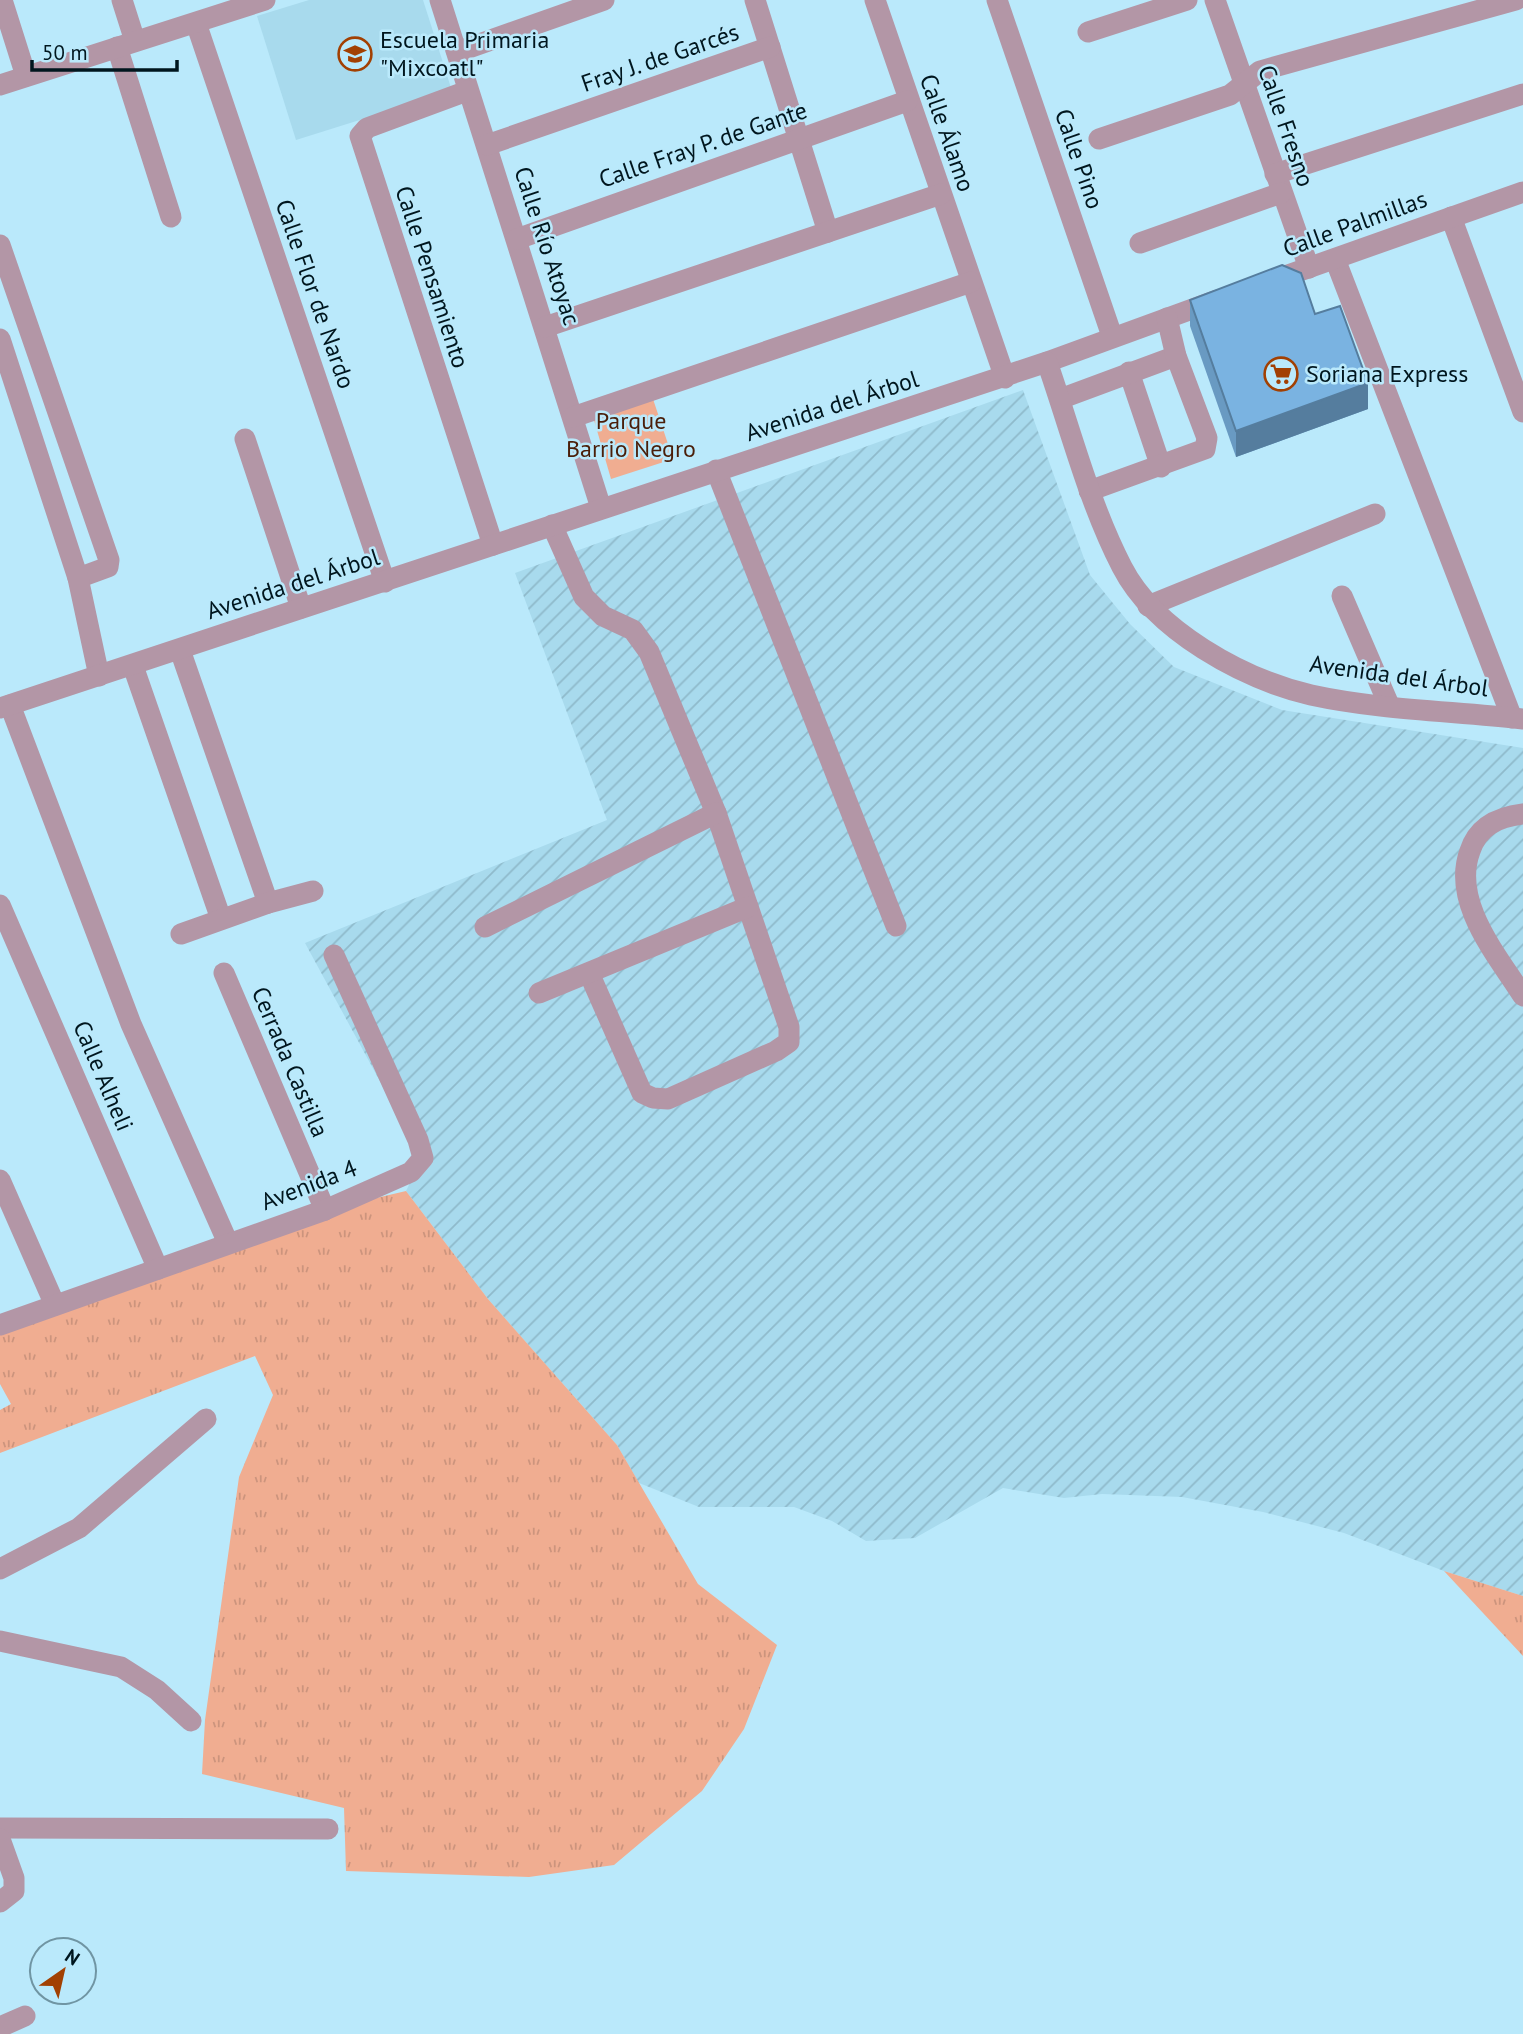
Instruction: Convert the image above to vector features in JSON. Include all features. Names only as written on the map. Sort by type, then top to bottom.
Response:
[{"type":"street","points":[[2,0],[26,76]]},
{"type":"street","points":[[122,0],[126,44],[171,218]]},
{"type":"street","name":"Calle Río Atoyac","points":[[440,0],[601,508]]},
{"type":"street","points":[[457,51],[604,0]]},
{"type":"street","points":[[755,0],[828,232]]},
{"type":"street","name":"Calle Álamo","points":[[875,0],[907,101],[1005,378]]},
{"type":"street","name":"Calle Pino","points":[[997,0],[1112,336]]},
{"type":"street","points":[[1088,32],[1187,0]]},
{"type":"street","name":"Calle Fresno","points":[[1215,0],[1309,268]]},
{"type":"street","points":[[1098,139],[1230,95],[1260,71],[1517,0],[1523,18]]},
{"type":"street","points":[[0,85],[257,1]]},
{"type":"street","name":"Calle Flor de Nardo","points":[[196,23],[385,582]]},
{"type":"street","name":"Fray J. de Garcés","points":[[487,145],[770,47]]},
{"type":"street","name":"Calle Pensamiento","points":[[467,91],[367,128],[360,136],[493,545]]},
{"type":"street","points":[[1140,243],[1278,183],[1523,94]]},
{"type":"street","name":"Calle Fray P. de Gante","points":[[517,239],[907,101]]},
{"type":"street","name":"Calle Palmillas","points":[[1257,286],[1523,192]]},
{"type":"street","points":[[545,327],[941,194]]},
{"type":"street","points":[[1451,217],[1523,412]]},
{"type":"street","points":[[0,246],[109,560],[108,567],[101,572],[78,578]]},
{"type":"street","points":[[1335,259],[1517,718]]},
{"type":"street","points":[[573,417],[971,282]]},
{"type":"street","points":[[1047,362],[1112,336],[1231,295]]},
{"type":"street","points":[[1089,491],[1205,449],[1207,438],[1177,356],[1167,318]]},
{"type":"street","points":[[0,339],[78,578],[99,677]]},
{"type":"street","points":[[1060,399],[1177,356]]},
{"type":"street","name":"Avenida del Árbol","points":[[5,707],[1047,362],[1089,491],[1122,569],[1148,606],[1212,656],[1310,695],[1517,718]]},
{"type":"street","points":[[1129,372],[1161,467]]},
{"type":"street","points":[[245,439],[301,608]]},
{"type":"street","points":[[716,470],[896,926]]},
{"type":"street","points":[[1148,606],[1375,514]]},
{"type":"street","points":[[552,526],[584,597],[603,616],[633,630],[649,652],[716,813],[789,1027],[789,1042],[776,1051],[668,1099],[653,1098],[642,1093],[589,973]]},
{"type":"street","points":[[1342,596],[1389,705]]},
{"type":"street","points":[[180,650],[268,903]]},
{"type":"street","points":[[134,666],[221,919]]},
{"type":"street","points":[[5,707],[131,1024],[228,1243]]},
{"type":"street","points":[[485,927],[716,813]]},
{"type":"street","points":[[1523,814],[1491,822],[1473,840],[1463,868],[1467,897],[1482,932],[1523,996]]},
{"type":"street","points":[[181,934],[268,903],[313,891]]},
{"type":"street","name":"Calle Alheli","points":[[0,905],[158,1269]]},
{"type":"street","points":[[539,993],[748,907]]},
{"type":"street","name":"Avenida 4","points":[[0,1325],[107,1290],[228,1243],[325,1210],[411,1172],[423,1158],[418,1140],[334,955]]},
{"type":"street","name":"Cerrada Castilla","points":[[224,973],[325,1210]]},
{"type":"street","points":[[0,1180],[55,1305]]},
{"type":"street","points":[[0,1569],[79,1528],[205,1419]]},
{"type":"street","points":[[0,1641],[121,1667],[158,1689],[191,1721]]},
{"type":"street","points":[[0,1828],[328,1829]]},
{"type":"street","points":[[0,1839],[14,1878],[7,1896]]},
{"type":"street","points":[[0,2027],[25,2016]]},
{"type":"shaded area","name":"Escuela Primaria \"Mixcoatl\"","points":[[309,0],[423,0],[452,91],[296,140],[257,16]]},
{"type":"shaded area","points":[[1023,390],[1090,575],[1130,624],[1174,667],[1282,710],[1523,748],[1523,1596],[1444,1571],[1344,1533],[1263,1512],[1182,1497],[1102,1494],[1064,1498],[1003,1488],[915,1538],[866,1541],[832,1521],[794,1507],[699,1507],[639,1483],[617,1445],[488,1299],[406,1191],[422,1159],[305,943],[607,820],[515,573]]},
{"type":"green space","name":"Parque Barrio Negro","points":[[651,393],[673,459],[611,479],[592,413]]},
{"type":"green space","points":[[406,1191],[488,1299],[617,1445],[698,1584],[777,1645],[744,1729],[702,1791],[614,1865],[529,1877],[346,1871],[344,1808],[202,1774],[205,1720],[239,1477],[273,1395],[255,1356],[0,1453],[0,1410],[11,1404],[0,1384],[0,1334],[325,1210]]},
{"type":"green space","points":[[1444,1571],[1523,1596],[1523,1656]]},
{"type":"building","name":"Soriana Express","points":[[1282,265],[1301,273],[1315,314],[1340,306],[1368,383],[1236,431],[1190,300]]},
{"type":"place","name":"Escuela Primaria \"Mixcoatl\"","points":[[355,54]]},
{"type":"place","name":"Soriana Express","points":[[1281,374]]}]
